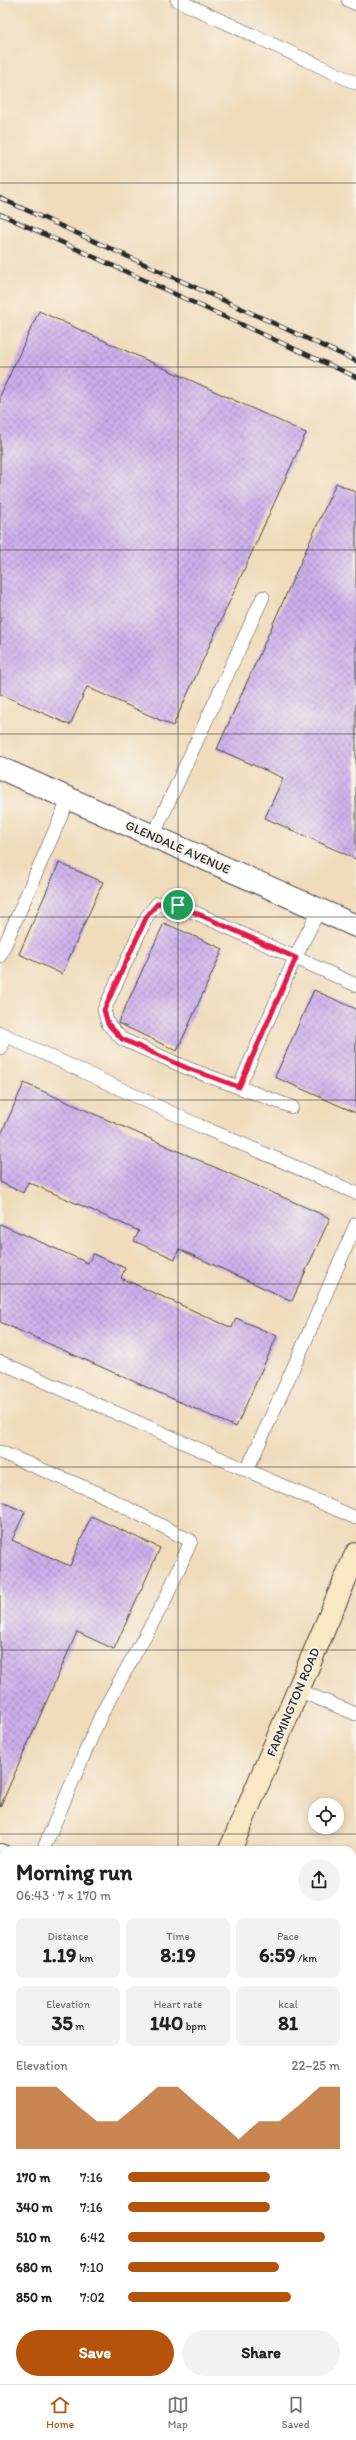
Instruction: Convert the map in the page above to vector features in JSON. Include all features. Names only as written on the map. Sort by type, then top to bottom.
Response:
[{"type":"main road","name":"FARMINGTON ROAD","points":[[232,1846],[298,1690],[354,1564]]},
{"type":"street","name":"GLENDALE AVENUE","points":[[0,768],[356,926]]},
{"type":"lane","points":[[177,0],[356,83]]},
{"type":"lane","points":[[348,0],[356,4]]},
{"type":"lane","points":[[153,836],[263,597]]},
{"type":"lane","points":[[0,956],[69,798]]},
{"type":"lane","points":[[292,1107],[187,1068],[122,1039],[108,1024],[104,1010],[147,916],[158,903],[178,905],[356,985]]},
{"type":"lane","points":[[239,1087],[319,910]]},
{"type":"lane","points":[[0,1048],[3,1034],[200,1126],[356,1193]]},
{"type":"lane","points":[[247,1470],[356,1224]]},
{"type":"lane","points":[[0,1362],[356,1518]]},
{"type":"lane","points":[[0,1452],[98,1493],[190,1541],[165,1600],[102,1713],[45,1846]]},
{"type":"lane","points":[[298,1690],[356,1714]]},
{"type":"building","points":[[39,311],[306,433],[173,726],[87,687],[70,725],[0,694],[0,396]]},
{"type":"building","points":[[336,483],[356,492],[356,859],[265,818],[283,778],[217,749]]},
{"type":"building","points":[[59,863],[103,882],[62,974],[19,954]]},
{"type":"building","points":[[164,923],[223,949],[177,1051],[118,1023]]},
{"type":"building","points":[[314,990],[356,1009],[356,1113],[275,1077]]},
{"type":"building","points":[[24,1083],[330,1218],[292,1301],[179,1249],[175,1259],[134,1241],[139,1231],[28,1182],[23,1193],[0,1182],[0,1137]]},
{"type":"building","points":[[0,1224],[88,1263],[93,1254],[125,1268],[121,1278],[232,1328],[236,1318],[277,1336],[236,1427],[0,1322]]},
{"type":"building","points":[[0,1501],[25,1512],[12,1540],[70,1566],[91,1516],[160,1548],[114,1649],[77,1632],[0,1807]]},
{"type":"railway","points":[[0,198],[356,361]]},
{"type":"railway","points":[[0,214],[356,377]]},
{"type":"route","points":[[158,903],[178,905],[296,958],[239,1087],[187,1068],[122,1039],[108,1024],[104,1010],[147,916],[158,903]]}]
